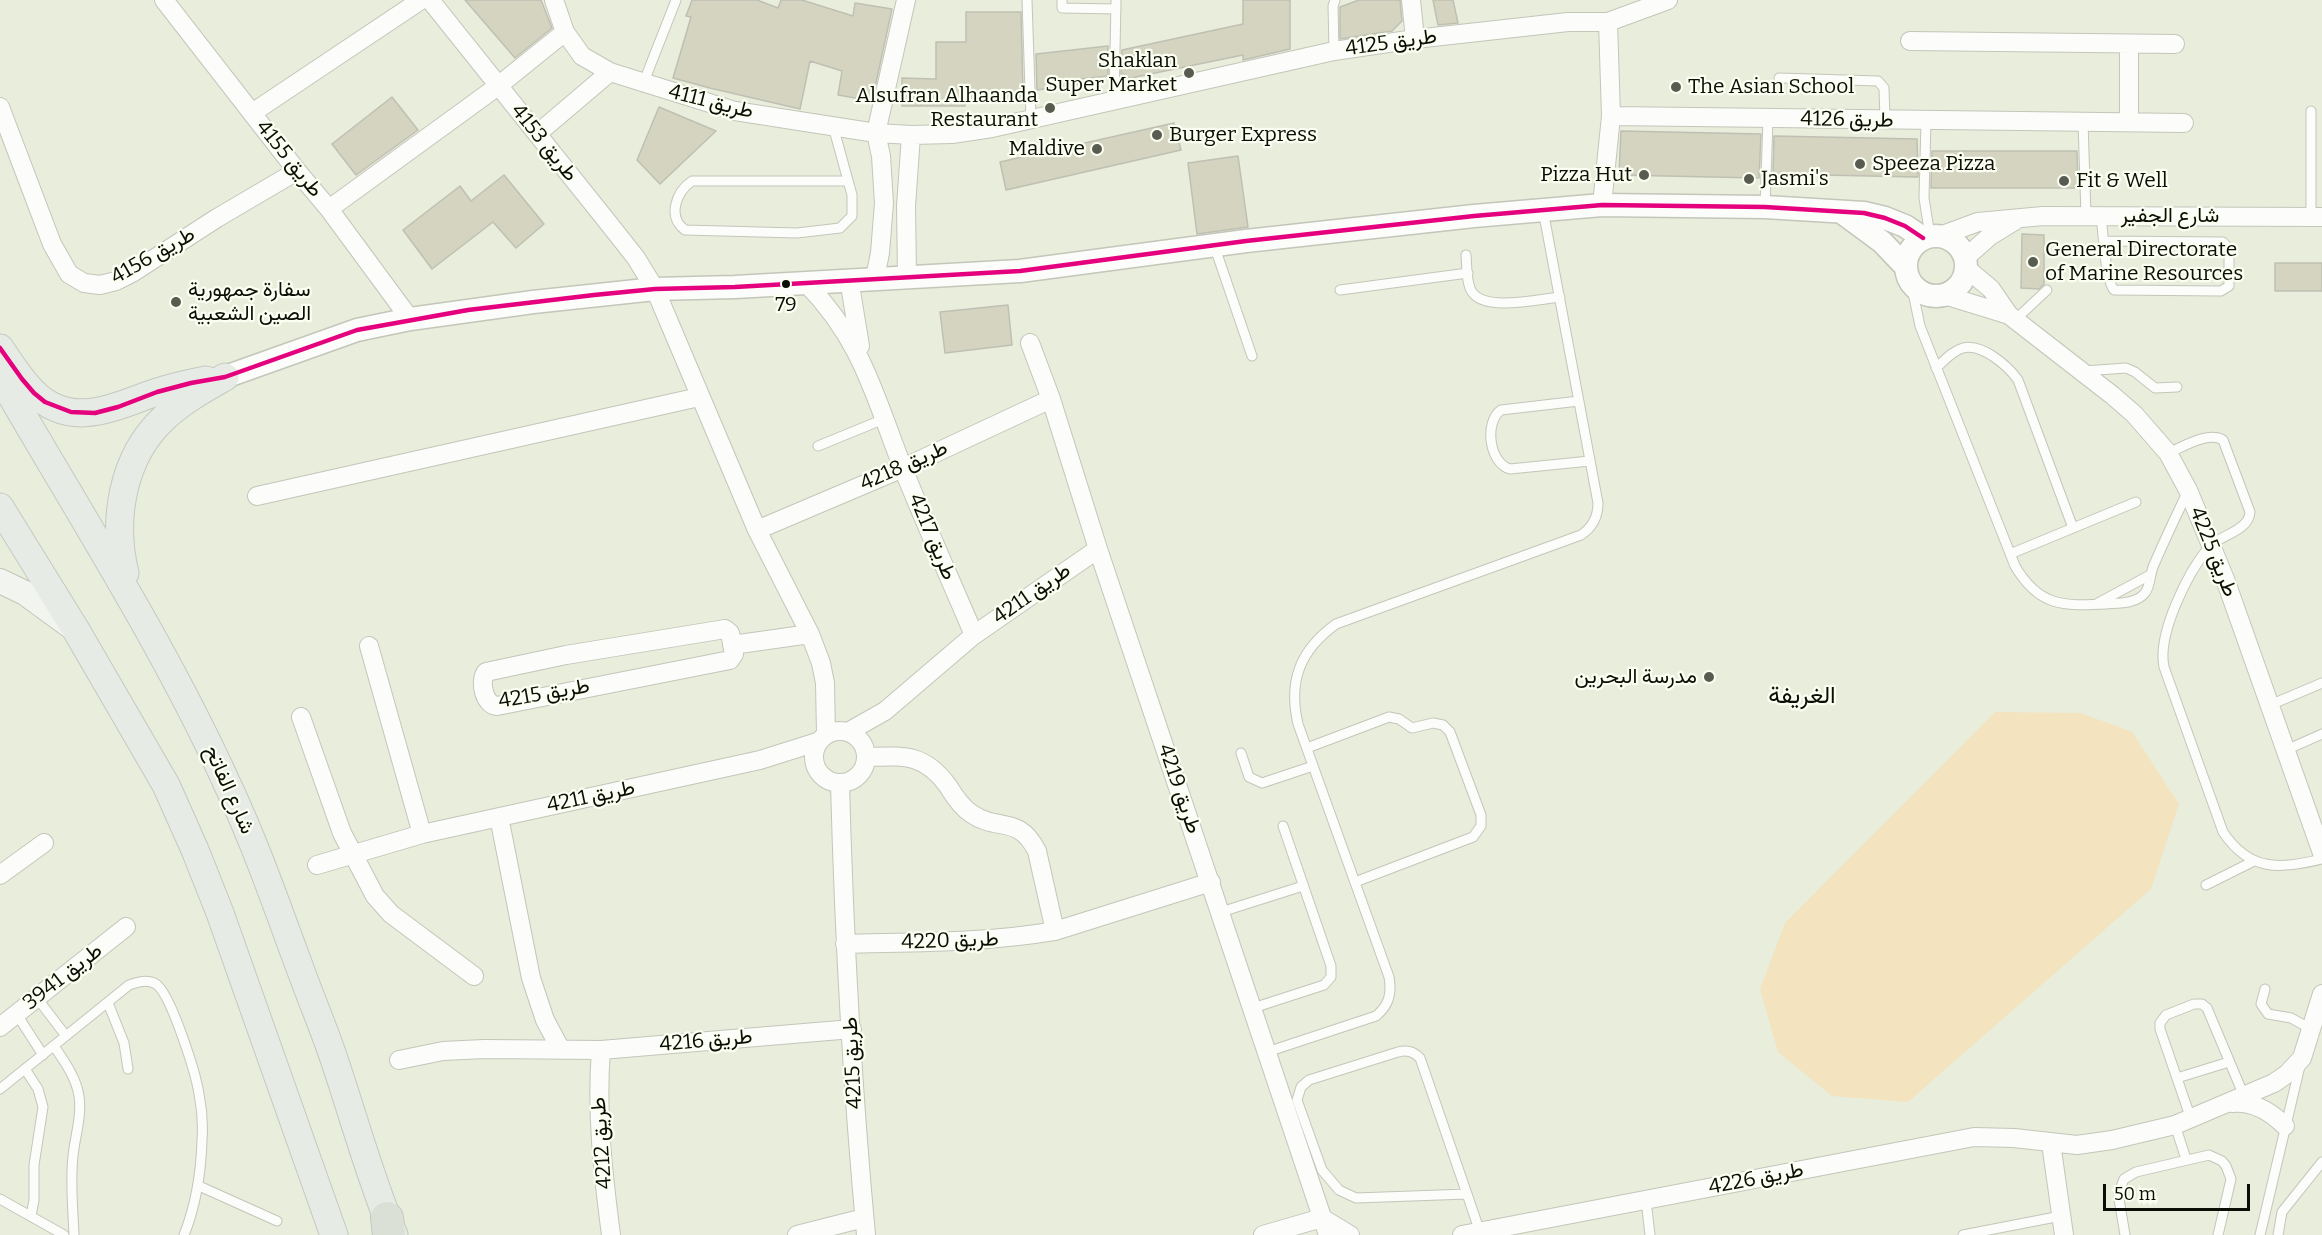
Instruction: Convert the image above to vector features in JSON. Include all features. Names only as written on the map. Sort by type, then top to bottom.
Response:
[{"type":"main road","points":[[0,348],[34,393],[57,408],[77,412],[107,411],[157,392],[225,377]]},
{"type":"main road","name":"شارع الفاتح","points":[[0,376],[52,466],[95,534],[199,723],[258,854],[333,1057],[390,1229]]},
{"type":"main road","points":[[129,597],[119,536],[123,495],[129,474],[149,435],[163,419],[190,397],[225,377]]},
{"type":"main road","points":[[0,507],[76,630],[166,785],[195,850],[334,1235]]},
{"type":"main road","points":[[0,581],[26,593],[76,630]]},
{"type":"main road","points":[[318,1192],[320,1235]]},
{"type":"street","name":"طريق 4155","points":[[164,0],[329,209],[410,319]]},
{"type":"street","points":[[252,113],[421,0]]},
{"type":"street","name":"طريق 4153","points":[[430,0],[636,258],[655,289]]},
{"type":"street","name":"طريق 4111","points":[[554,0],[565,32],[582,56],[610,72],[735,111],[876,133],[911,135]]},
{"type":"street","points":[[874,278],[880,253],[884,203],[881,156],[876,133],[906,0]]},
{"type":"street","points":[[1411,0],[1415,39]]},
{"type":"street","name":"طريق 4125","points":[[911,135],[952,134],[982,130],[1334,51],[1415,39],[1568,22],[1608,22],[1668,0]]},
{"type":"street","points":[[1602,205],[1611,116],[1608,22]]},
{"type":"street","points":[[329,209],[498,86],[565,32]]},
{"type":"street","points":[[1910,41],[2175,44]]},
{"type":"street","points":[[2129,44],[2129,122]]},
{"type":"street","points":[[537,134],[610,72]]},
{"type":"street","name":"طريق 4156","points":[[0,107],[52,244],[69,274],[84,283],[100,285],[116,281],[132,273],[217,218],[297,171]]},
{"type":"street","name":"طريق 4126","points":[[1611,116],[2184,123]]},
{"type":"street","points":[[907,276],[906,206],[911,135]]},
{"type":"street","points":[[884,203],[906,206]]},
{"type":"street","points":[[225,377],[357,330],[410,319],[533,302],[655,289],[1020,271],[1214,245],[1602,205],[1815,208],[1842,213],[1864,213],[1885,218],[1931,237],[1959,245],[1966,263],[1960,285],[1944,295],[1926,294],[1882,242],[1842,213]]},
{"type":"street","name":"شارع الجفير","points":[[1931,237],[1978,222],[2043,216],[2317,217]]},
{"type":"street","name":"شارع الجفير","points":[[1966,263],[1990,236],[2018,219]]},
{"type":"street","points":[[1908,274],[1910,250],[1931,237]]},
{"type":"street","name":"طريق 4225","points":[[1966,263],[1991,289],[2012,317],[2134,414],[2168,453],[2188,490],[2225,579],[2286,750],[2319,832],[2322,853]]},
{"type":"street","name":"طريق 4217","points":[[849,279],[857,331],[867,372],[903,468],[974,635]]},
{"type":"street","name":"طريق 4217","points":[[805,282],[843,326],[867,372]]},
{"type":"street","points":[[655,289],[757,530],[810,634],[821,663],[825,683],[822,738],[813,757],[817,771],[823,778],[840,784],[848,783],[861,773],[866,754],[859,739],[848,732],[840,731],[822,738]]},
{"type":"street","name":"طريق 4225","points":[[1944,295],[2012,317]]},
{"type":"street","name":"طريق 4219","points":[[1030,342],[1051,399],[1098,549],[1325,1227]]},
{"type":"street","points":[[256,496],[699,397]]},
{"type":"street","name":"طريق 4218","points":[[757,530],[903,468],[1051,399]]},
{"type":"street","name":"طريق 4211","points":[[848,732],[885,711],[974,635],[1098,549]]},
{"type":"street","name":"طريق 4215","points":[[725,629],[730,633],[732,645],[734,656],[730,660],[497,706],[487,702],[483,680],[486,672],[566,655],[725,629]]},
{"type":"street","points":[[732,645],[810,634]]},
{"type":"street","points":[[369,646],[422,834]]},
{"type":"street","name":"طريق 4211","points":[[866,754],[885,711]]},
{"type":"street","points":[[301,717],[342,833],[352,855],[382,906],[474,976]]},
{"type":"street","name":"طريق 4211","points":[[317,865],[422,834],[760,760],[822,738]]},
{"type":"street","points":[[866,754],[903,756],[920,761],[932,768],[972,815],[1021,830],[1031,839],[1037,851],[1055,931]]},
{"type":"street","name":"طريق 4211","points":[[760,760],[784,761],[817,771]]},
{"type":"street","name":"طريق 4215","points":[[840,784],[845,944],[865,1226]]},
{"type":"street","points":[[499,817],[531,978],[545,1020],[561,1050]]},
{"type":"street","points":[[0,875],[44,843]]},
{"type":"street","name":"طريق 4220","points":[[845,944],[985,941],[1055,931],[1211,882]]},
{"type":"street","name":"طريق 3941","points":[[0,1026],[126,927]]},
{"type":"street","name":"طريق 4226","points":[[1471,1233],[1974,1137],[2085,1144],[2112,1140],[2183,1122],[2274,1083],[2287,1074],[2302,1058],[2322,994]]},
{"type":"street","name":"طريق 4216","points":[[399,1060],[443,1051],[601,1050],[852,1029]]},
{"type":"street","name":"طريق 4212","points":[[601,1050],[598,1087],[606,1202],[611,1235]]},
{"type":"street","name":"طريق 4226","points":[[2224,1104],[2248,1104],[2260,1107],[2285,1126]]},
{"type":"street","points":[[2051,1143],[2064,1235]]},
{"type":"street","points":[[797,1235],[865,1226]]},
{"type":"street","points":[[1263,1235],[1325,1227],[1350,1235]]},
{"type":"lane","points":[[643,84],[676,0]]},
{"type":"lane","points":[[1027,0],[1031,119]]},
{"type":"lane","points":[[1062,0],[1062,8],[1116,4],[1114,102]]},
{"type":"lane","points":[[1334,51],[1333,6],[1335,0]]},
{"type":"lane","points":[[1779,78],[1878,81],[1884,88],[1885,120]]},
{"type":"lane","points":[[2311,111],[2317,217]]},
{"type":"lane","points":[[1765,207],[1768,119]]},
{"type":"lane","points":[[1926,121],[1924,198],[1931,237]]},
{"type":"lane","points":[[2083,121],[2093,216],[2104,242],[2110,284],[2117,291],[2222,291],[2229,286],[2229,249],[2223,242],[2104,242]]},
{"type":"lane","points":[[833,126],[852,195],[852,216],[840,228],[797,233],[685,230],[677,225],[676,205],[683,187],[692,181],[847,181]]},
{"type":"lane","points":[[1267,1052],[1376,1016],[1386,1005],[1390,992],[1389,977],[1298,724],[1294,696],[1300,668],[1314,643],[1336,624],[1581,534],[1592,525],[1598,511],[1543,210]]},
{"type":"lane","points":[[1214,245],[1252,356]]},
{"type":"lane","points":[[1466,255],[1471,290],[1481,300],[1488,302],[1560,297]]},
{"type":"lane","points":[[1340,290],[1468,273]]},
{"type":"lane","points":[[1908,274],[1920,326],[2010,554],[2021,577],[2039,594],[2066,605],[2127,602],[2139,597],[2147,590],[2150,575],[2188,490]]},
{"type":"lane","points":[[2012,317],[2047,290]]},
{"type":"lane","points":[[1936,368],[1957,350],[1969,347],[2001,361],[2014,374],[2073,528]]},
{"type":"lane","points":[[2082,372],[2126,368],[2135,372],[2155,388],[2177,387]]},
{"type":"lane","points":[[1579,401],[1501,410],[1491,424],[1495,458],[1503,467],[1510,469],[1590,460]]},
{"type":"lane","points":[[818,446],[884,419]]},
{"type":"lane","points":[[2168,453],[2208,437],[2217,436],[2223,440],[2250,516],[2246,524],[2211,545],[2196,566],[2163,640],[2162,659],[2223,832],[2231,844],[2254,861],[2272,867],[2285,867],[2322,859]]},
{"type":"lane","points":[[2010,554],[2136,502]]},
{"type":"lane","points":[[2097,604],[2150,575]]},
{"type":"lane","points":[[2270,705],[2322,683]]},
{"type":"lane","points":[[1307,748],[1389,717],[1398,719],[1412,728],[1433,723],[1443,724],[1450,732],[1481,815],[1481,826],[1473,837],[1355,882]]},
{"type":"lane","points":[[2286,750],[2322,734]]},
{"type":"lane","points":[[1241,753],[1249,777],[1257,782],[1267,782],[1313,766]]},
{"type":"lane","points":[[1253,1008],[1324,985],[1332,972],[1283,826]]},
{"type":"lane","points":[[2206,885],[2254,861]]},
{"type":"lane","points":[[1221,912],[1303,886]]},
{"type":"lane","points":[[0,1089],[129,985],[142,981],[155,983],[164,992],[188,1052],[200,1095],[202,1139],[199,1186],[187,1234]]},
{"type":"lane","points":[[2265,989],[2261,1004],[2268,1014],[2290,1018],[2311,1029]]},
{"type":"lane","points":[[37,998],[66,1036]]},
{"type":"lane","points":[[108,1003],[124,1043],[128,1069]]},
{"type":"lane","points":[[2186,1159],[2177,1077],[2160,1029],[2160,1023],[2166,1015],[2194,1004],[2202,1004],[2207,1008],[2244,1096]]},
{"type":"lane","points":[[16,1013],[43,1055]]},
{"type":"lane","points":[[54,1046],[72,1073],[79,1095],[78,1125],[73,1155],[74,1235]]},
{"type":"lane","points":[[1467,1194],[1356,1198],[1339,1190],[1326,1177],[1297,1100],[1302,1087],[1309,1080],[1398,1052],[1410,1051],[1416,1054],[1420,1058],[1467,1194],[1471,1233]]},
{"type":"lane","name":"طريق 4226","points":[[2260,1235],[2302,1058]]},
{"type":"lane","points":[[2177,1077],[2229,1062]]},
{"type":"lane","points":[[25,1069],[38,1089],[43,1107],[34,1165],[34,1200],[31,1216]]},
{"type":"lane","points":[[2125,1235],[2119,1199],[2124,1179],[2136,1172],[2209,1155],[2222,1161],[2231,1179],[2218,1235]]},
{"type":"lane","points":[[2278,1235],[2282,1212],[2322,1162]]},
{"type":"lane","points":[[199,1186],[277,1221]]},
{"type":"lane","points":[[0,1199],[64,1235]]},
{"type":"lane","points":[[1646,1200],[1650,1235]]},
{"type":"lane","points":[[1963,1235],[2061,1216]]},
{"type":"shaded area","points":[[1995,712],[2081,713],[2132,732],[2179,804],[2151,889],[1908,1102],[1832,1096],[1778,1052],[1760,989],[1785,923]]},
{"type":"building","points":[[465,0],[541,0],[552,28],[515,58]]},
{"type":"building","points":[[692,0],[757,0],[778,8],[781,0],[802,0],[853,16],[855,3],[892,9],[872,101],[838,95],[842,71],[810,61],[800,109],[673,78],[691,17],[686,16]]},
{"type":"building","points":[[1243,0],[1290,0],[1290,49],[1243,60],[1243,55],[1126,79],[1125,74],[1121,74],[1122,50],[1243,24]]},
{"type":"building","points":[[1359,0],[1400,0],[1402,21],[1392,31],[1340,39],[1340,7]]},
{"type":"building","points":[[1433,0],[1453,0],[1458,23],[1438,25]]},
{"type":"building","points":[[966,12],[1021,12],[1023,91],[1021,100],[965,99],[965,106],[902,106],[902,78],[936,79],[936,42],[966,42]]},
{"type":"building","points":[[1108,46],[1108,76],[1080,79],[1081,84],[1037,90],[1036,54]]},
{"type":"building","points":[[392,97],[418,130],[356,175],[332,144]]},
{"type":"building","points":[[659,107],[716,131],[660,184],[637,160]]},
{"type":"building","points":[[1174,123],[1181,150],[1006,190],[1000,162]]},
{"type":"building","points":[[1621,131],[1761,134],[1759,178],[1619,175]]},
{"type":"building","points":[[1774,136],[1917,139],[1918,177],[1773,174]]},
{"type":"building","points":[[1932,151],[2077,151],[2078,188],[1931,188]]},
{"type":"building","points":[[1238,156],[1248,227],[1197,234],[1188,163]]},
{"type":"building","points":[[504,175],[544,224],[516,248],[493,222],[432,269],[403,230],[460,186],[471,201]]},
{"type":"building","name":"General Directorate of Marine Resources","points":[[2022,234],[2044,235],[2044,284],[2039,289],[2021,288]]},
{"type":"building","points":[[2275,263],[2322,263],[2322,291],[2275,291]]},
{"type":"building","points":[[1008,305],[1012,345],[945,353],[940,312]]},
{"type":"transit line","points":[[0,348],[22,379],[45,402],[71,412],[95,413],[157,392],[225,377],[357,330],[468,310],[655,289],[735,287],[1020,271],[1246,241],[1474,216],[1602,205],[1765,207],[1864,213],[1905,226],[1923,238]]},
{"type":"place","name":"Shaklan Super Market","points":[[1189,73]]},
{"type":"place","name":"The Asian School","points":[[1676,87]]},
{"type":"place","name":"Alsufran Alhaanda Restaurant","points":[[1050,108]]},
{"type":"place","name":"Burger Express","points":[[1157,135]]},
{"type":"place","name":"Maldive","points":[[1097,149]]},
{"type":"place","name":"Speeza Pizza","points":[[1860,164]]},
{"type":"place","name":"Pizza Hut","points":[[1644,175]]},
{"type":"place","name":"Jasmi's","points":[[1749,179]]},
{"type":"place","name":"Fit & Well","points":[[2064,181]]},
{"type":"place","name":"General Directorate of Marine Resources","points":[[2033,262]]},
{"type":"place","name":"79","points":[[786,284]]},
{"type":"place","name":"سفارة جمهورية الصين الشعبية","points":[[176,302]]},
{"type":"place","name":"مدرسة البحرين","points":[[1709,677]]},
{"type":"district","name":"الغريفة","points":[[1802,696]]}]
